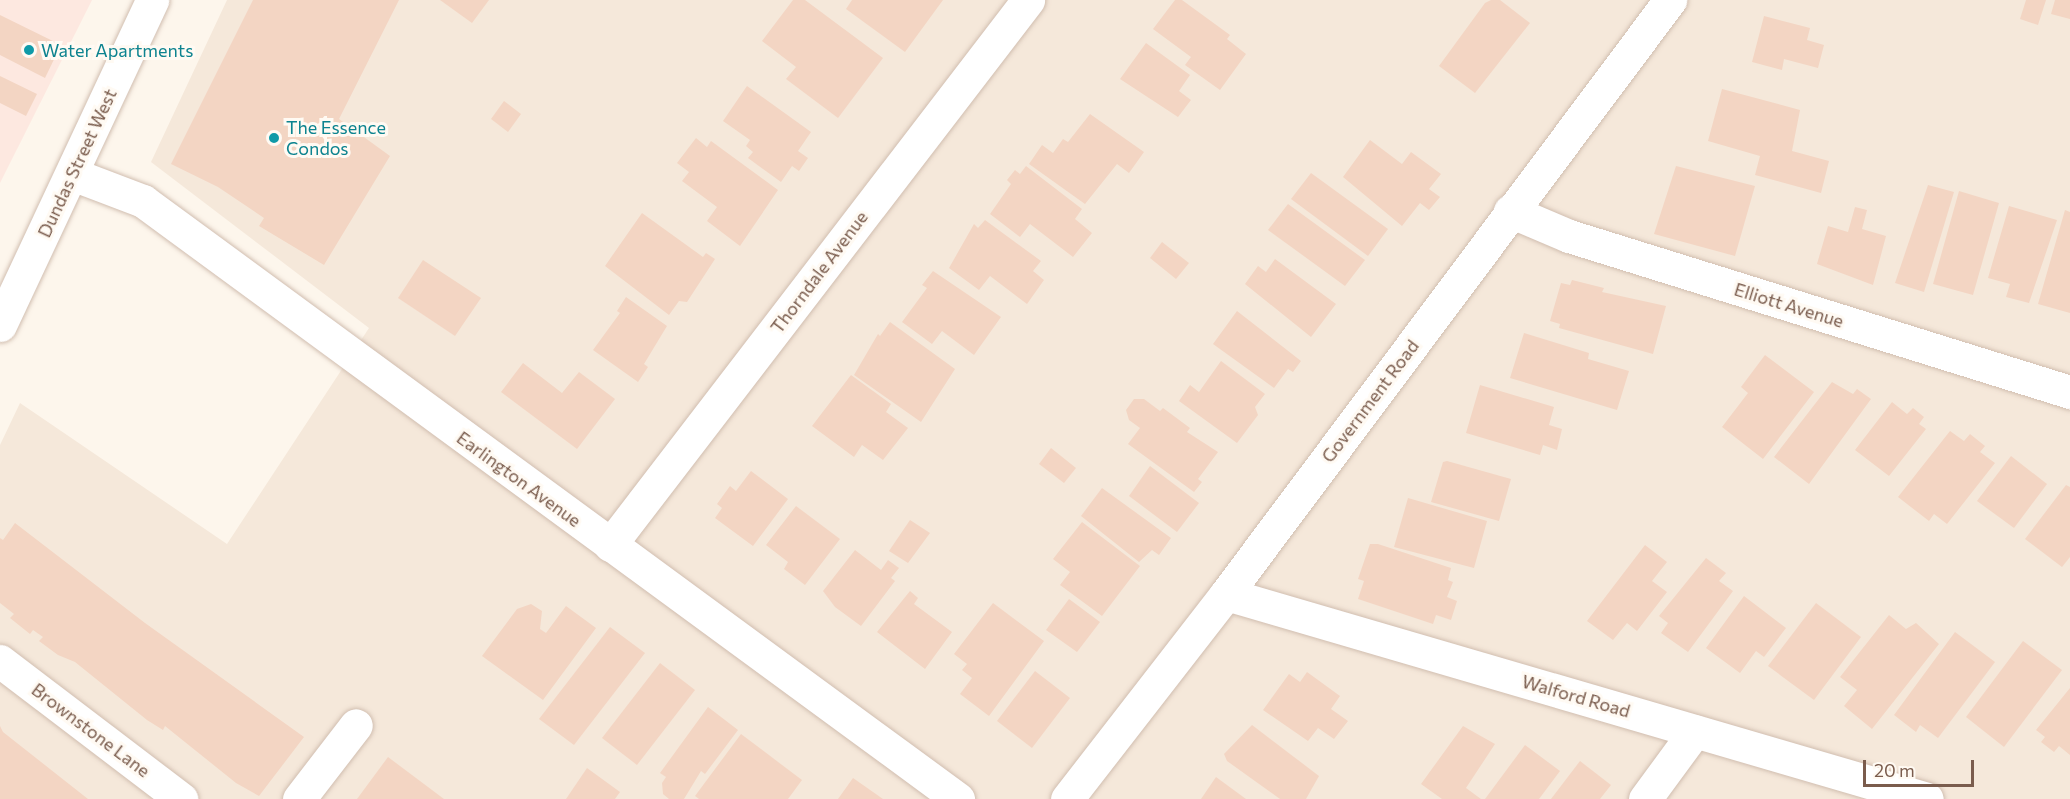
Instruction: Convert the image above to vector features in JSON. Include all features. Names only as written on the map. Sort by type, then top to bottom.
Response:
[{"type":"street","name":"Dundas Street West","points":[[0,325],[152,0]]},
{"type":"street","name":"Thorndale Avenue","points":[[610,545],[1028,0]]},
{"type":"street","name":"Government Road","points":[[1067,799],[1226,594],[1670,0]]},
{"type":"street","name":"Earlington Avenue","points":[[72,174],[143,201],[958,799]]},
{"type":"street","name":"Elliott Avenue","points":[[1510,212],[1569,236],[2070,392]]},
{"type":"street","name":"Walford Road","points":[[1226,594],[1927,799]]},
{"type":"street","name":"Brownstone Lane","points":[[0,661],[181,799]]},
{"type":"street","points":[[299,799],[356,725]]},
{"type":"street","points":[[1645,799],[1695,731]]},
{"type":"shaded area","points":[[0,0],[92,0],[0,183]]},
{"type":"shaded area","points":[[227,0],[2070,0],[2070,799],[0,799],[0,445],[20,403],[227,544],[369,328],[151,162]]},
{"type":"building","name":"The Essence Condos","points":[[253,0],[399,0],[339,119],[390,156],[324,265],[259,226],[264,218],[218,187],[171,164]]},
{"type":"building","points":[[440,0],[489,0],[472,23]]},
{"type":"building","points":[[793,0],[805,0],[883,58],[838,118],[786,79],[796,67],[762,41]]},
{"type":"building","points":[[852,0],[943,0],[905,52],[846,9]]},
{"type":"building","points":[[1175,0],[1182,0],[1230,35],[1227,39],[1246,54],[1220,90],[1185,65],[1191,57],[1153,29]]},
{"type":"building","points":[[1500,0],[1530,23],[1475,93],[1439,66],[1485,3]]},
{"type":"building","points":[[2026,0],[2046,0],[2038,25],[2020,19]]},
{"type":"building","points":[[2055,0],[2070,0],[2070,19],[2051,14]]},
{"type":"building","name":"Water Apartments","points":[[0,15],[61,45],[45,78],[0,55]]},
{"type":"building","points":[[1764,16],[1810,28],[1807,40],[1824,45],[1818,68],[1784,59],[1782,70],[1752,62]]},
{"type":"building","points":[[1146,43],[1190,75],[1179,91],[1191,100],[1178,117],[1120,79]]},
{"type":"building","points":[[0,76],[37,94],[26,116],[0,103]]},
{"type":"building","points":[[747,86],[811,132],[798,151],[808,158],[799,171],[792,166],[781,182],[748,158],[753,152],[746,146],[750,140],[723,121]]},
{"type":"building","points":[[1722,89],[1800,110],[1792,151],[1829,161],[1821,193],[1755,175],[1760,156],[1708,141]]},
{"type":"building","points":[[504,101],[521,114],[508,132],[491,119]]},
{"type":"building","points":[[1090,114],[1144,152],[1129,173],[1117,164],[1085,204],[1029,164],[1042,145],[1053,153],[1063,139],[1068,142]]},
{"type":"building","points":[[696,138],[707,147],[711,141],[778,190],[740,246],[707,221],[717,207],[682,181],[689,172],[677,163]]},
{"type":"building","points":[[1370,140],[1402,164],[1411,152],[1441,174],[1429,189],[1440,197],[1429,210],[1420,203],[1402,226],[1343,177]]},
{"type":"building","points":[[1026,166],[1082,209],[1075,219],[1092,233],[1073,257],[1030,224],[1020,237],[990,214],[1011,184],[1007,180],[1015,170],[1020,174]]},
{"type":"building","points":[[1676,166],[1755,186],[1735,256],[1654,234]]},
{"type":"building","points":[[1311,173],[1388,229],[1368,256],[1291,199]]},
{"type":"building","points":[[1928,185],[1954,192],[1924,292],[1895,283]]},
{"type":"building","points":[[1959,191],[1999,203],[1973,295],[1933,284]]},
{"type":"building","points":[[1288,204],[1365,260],[1345,286],[1268,230]]},
{"type":"building","points":[[2009,206],[2057,220],[2029,303],[2006,297],[2010,284],[1988,278]]},
{"type":"building","points":[[1855,207],[1867,210],[1862,229],[1886,236],[1873,285],[1817,264],[1828,226],[1848,232]]},
{"type":"building","points":[[2065,210],[2070,212],[2070,313],[2038,304]]},
{"type":"building","points":[[642,213],[703,257],[706,253],[715,259],[687,302],[679,301],[669,315],[605,266]]},
{"type":"building","points":[[985,220],[1041,261],[1033,271],[1044,280],[1027,304],[990,276],[979,290],[949,268],[974,224],[978,228]]},
{"type":"building","points":[[1162,242],[1189,263],[1176,279],[1150,258]]},
{"type":"building","points":[[1275,259],[1336,304],[1311,337],[1245,284],[1258,266],[1266,272]]},
{"type":"building","points":[[423,260],[481,298],[455,336],[398,298]]},
{"type":"building","points":[[933,271],[1001,317],[974,355],[942,331],[932,344],[902,322],[927,288],[922,285]]},
{"type":"building","points":[[1572,280],[1604,288],[1602,292],[1666,306],[1653,354],[1559,328],[1560,324],[1550,321],[1561,283],[1570,285]]},
{"type":"building","points":[[626,297],[667,326],[644,364],[648,367],[638,382],[593,350],[620,313],[617,311]]},
{"type":"building","points":[[1237,311],[1301,361],[1293,372],[1288,369],[1274,388],[1213,344]]},
{"type":"building","points":[[890,322],[955,369],[921,422],[854,375],[878,334],[880,336]]},
{"type":"building","points":[[1524,333],[1589,353],[1588,359],[1629,371],[1617,410],[1510,378]]},
{"type":"building","points":[[1765,355],[1814,392],[1763,459],[1722,427],[1748,393],[1741,387]]},
{"type":"building","points":[[1221,361],[1265,394],[1255,407],[1258,415],[1237,443],[1179,401],[1190,385],[1199,392]]},
{"type":"building","points":[[523,363],[562,393],[579,372],[615,399],[577,449],[501,392]]},
{"type":"building","points":[[851,375],[891,404],[886,412],[908,428],[883,460],[862,445],[854,457],[812,426]]},
{"type":"building","points":[[1832,382],[1853,394],[1857,389],[1871,399],[1809,484],[1774,457]]},
{"type":"building","points":[[1480,385],[1554,407],[1549,425],[1562,429],[1557,450],[1543,445],[1540,455],[1466,433]]},
{"type":"building","points":[[1134,399],[1144,399],[1160,411],[1163,408],[1190,428],[1187,432],[1218,452],[1198,479],[1202,482],[1194,492],[1128,444],[1140,428],[1129,420],[1126,410]]},
{"type":"building","points":[[1892,402],[1907,414],[1913,408],[1924,417],[1919,424],[1926,429],[1889,476],[1855,450]]},
{"type":"building","points":[[1950,431],[1964,441],[1970,434],[1985,446],[1980,452],[1995,463],[1947,524],[1934,514],[1929,521],[1898,497]]},
{"type":"building","points":[[1051,448],[1076,468],[1064,483],[1039,464]]},
{"type":"building","points":[[2011,456],[2047,484],[2014,528],[1977,501]]},
{"type":"building","points":[[1447,461],[1511,479],[1499,521],[1431,502],[1443,462]]},
{"type":"building","points":[[1150,466],[1199,503],[1177,532],[1129,496]]},
{"type":"building","points":[[751,471],[788,499],[753,546],[715,518],[722,508],[717,504],[730,486],[736,491]]},
{"type":"building","points":[[2066,485],[2070,487],[2070,557],[2062,567],[2025,539]]},
{"type":"building","points":[[1102,488],[1171,538],[1159,555],[1152,550],[1139,562],[1081,516]]},
{"type":"building","points":[[1408,498],[1487,521],[1474,568],[1394,547]]},
{"type":"building","points":[[796,506],[840,539],[805,585],[784,569],[788,562],[766,545]]},
{"type":"building","points":[[910,520],[930,533],[908,563],[889,551]]},
{"type":"building","points":[[1082,522],[1140,566],[1102,616],[1060,585],[1070,572],[1053,559]]},
{"type":"building","points":[[15,523],[145,623],[304,737],[259,796],[236,783],[165,726],[163,730],[147,720],[75,662],[58,655],[39,641],[43,637],[33,630],[30,634],[10,618],[14,614],[0,603],[0,538],[3,540]]},
{"type":"building","points":[[1370,544],[1378,544],[1451,568],[1448,580],[1453,582],[1447,597],[1457,601],[1451,620],[1436,615],[1433,624],[1358,599],[1364,581],[1358,579]]},
{"type":"building","points":[[1645,545],[1667,562],[1652,581],[1667,592],[1637,631],[1627,623],[1613,640],[1587,621]]},
{"type":"building","points":[[855,550],[881,570],[888,560],[899,568],[891,578],[895,581],[861,626],[835,607],[823,591]]},
{"type":"building","points":[[1706,558],[1726,573],[1719,581],[1733,591],[1688,652],[1661,633],[1668,623],[1659,616]]},
{"type":"building","points":[[910,591],[918,598],[914,604],[952,632],[925,669],[877,632]]},
{"type":"building","points":[[1744,596],[1786,628],[1764,657],[1756,651],[1740,673],[1706,648]]},
{"type":"building","points":[[1069,599],[1100,622],[1077,652],[1046,630]]},
{"type":"building","points":[[993,603],[1044,641],[989,716],[960,694],[972,678],[962,670],[967,664],[954,654]]},
{"type":"building","points":[[1816,603],[1861,637],[1814,700],[1768,666]]},
{"type":"building","points":[[531,604],[542,611],[540,629],[546,633],[566,606],[596,628],[543,700],[482,656],[517,609]]},
{"type":"building","points":[[1889,615],[1906,629],[1916,623],[1939,644],[1872,729],[1844,706],[1857,690],[1840,677]]},
{"type":"building","points":[[610,627],[645,653],[574,745],[539,719]]},
{"type":"building","points":[[1955,632],[1995,662],[1938,738],[1920,725],[1916,732],[1894,715]]},
{"type":"building","points":[[2023,641],[2062,670],[2004,747],[1966,717]]},
{"type":"building","points":[[660,663],[695,690],[637,765],[602,738]]},
{"type":"building","points":[[1035,671],[1070,698],[1032,748],[997,721]]},
{"type":"building","points":[[1307,672],[1340,696],[1331,709],[1348,721],[1334,739],[1318,728],[1308,741],[1263,710],[1289,674],[1300,682]]},
{"type":"building","points":[[2070,688],[2070,755],[2059,746],[2054,752],[2041,742],[2045,737],[2036,730]]},
{"type":"building","points":[[708,707],[738,730],[705,774],[701,771],[684,799],[669,799],[663,794],[662,783],[666,777],[660,773]]},
{"type":"building","points":[[1252,725],[1319,776],[1306,799],[1280,799],[1227,761],[1224,754]]},
{"type":"building","points":[[0,726],[3,732],[88,799],[0,799]]},
{"type":"building","points":[[1463,726],[1495,744],[1466,788],[1481,799],[1442,799],[1421,784]]},
{"type":"building","points":[[741,734],[802,780],[788,799],[699,799],[695,796]]},
{"type":"building","points":[[1525,745],[1560,771],[1539,799],[1485,799]]},
{"type":"building","points":[[388,757],[444,799],[357,799]]},
{"type":"building","points":[[1580,761],[1611,785],[1600,799],[1551,799]]},
{"type":"building","points":[[587,768],[620,792],[615,799],[566,799]]},
{"type":"building","points":[[1216,777],[1246,799],[1201,799]]},
{"type":"building","points":[[853,778],[883,799],[838,799]]},
{"type":"place","name":"Water Apartments","points":[[29,50]]},
{"type":"place","name":"The Essence Condos","points":[[274,138]]}]
